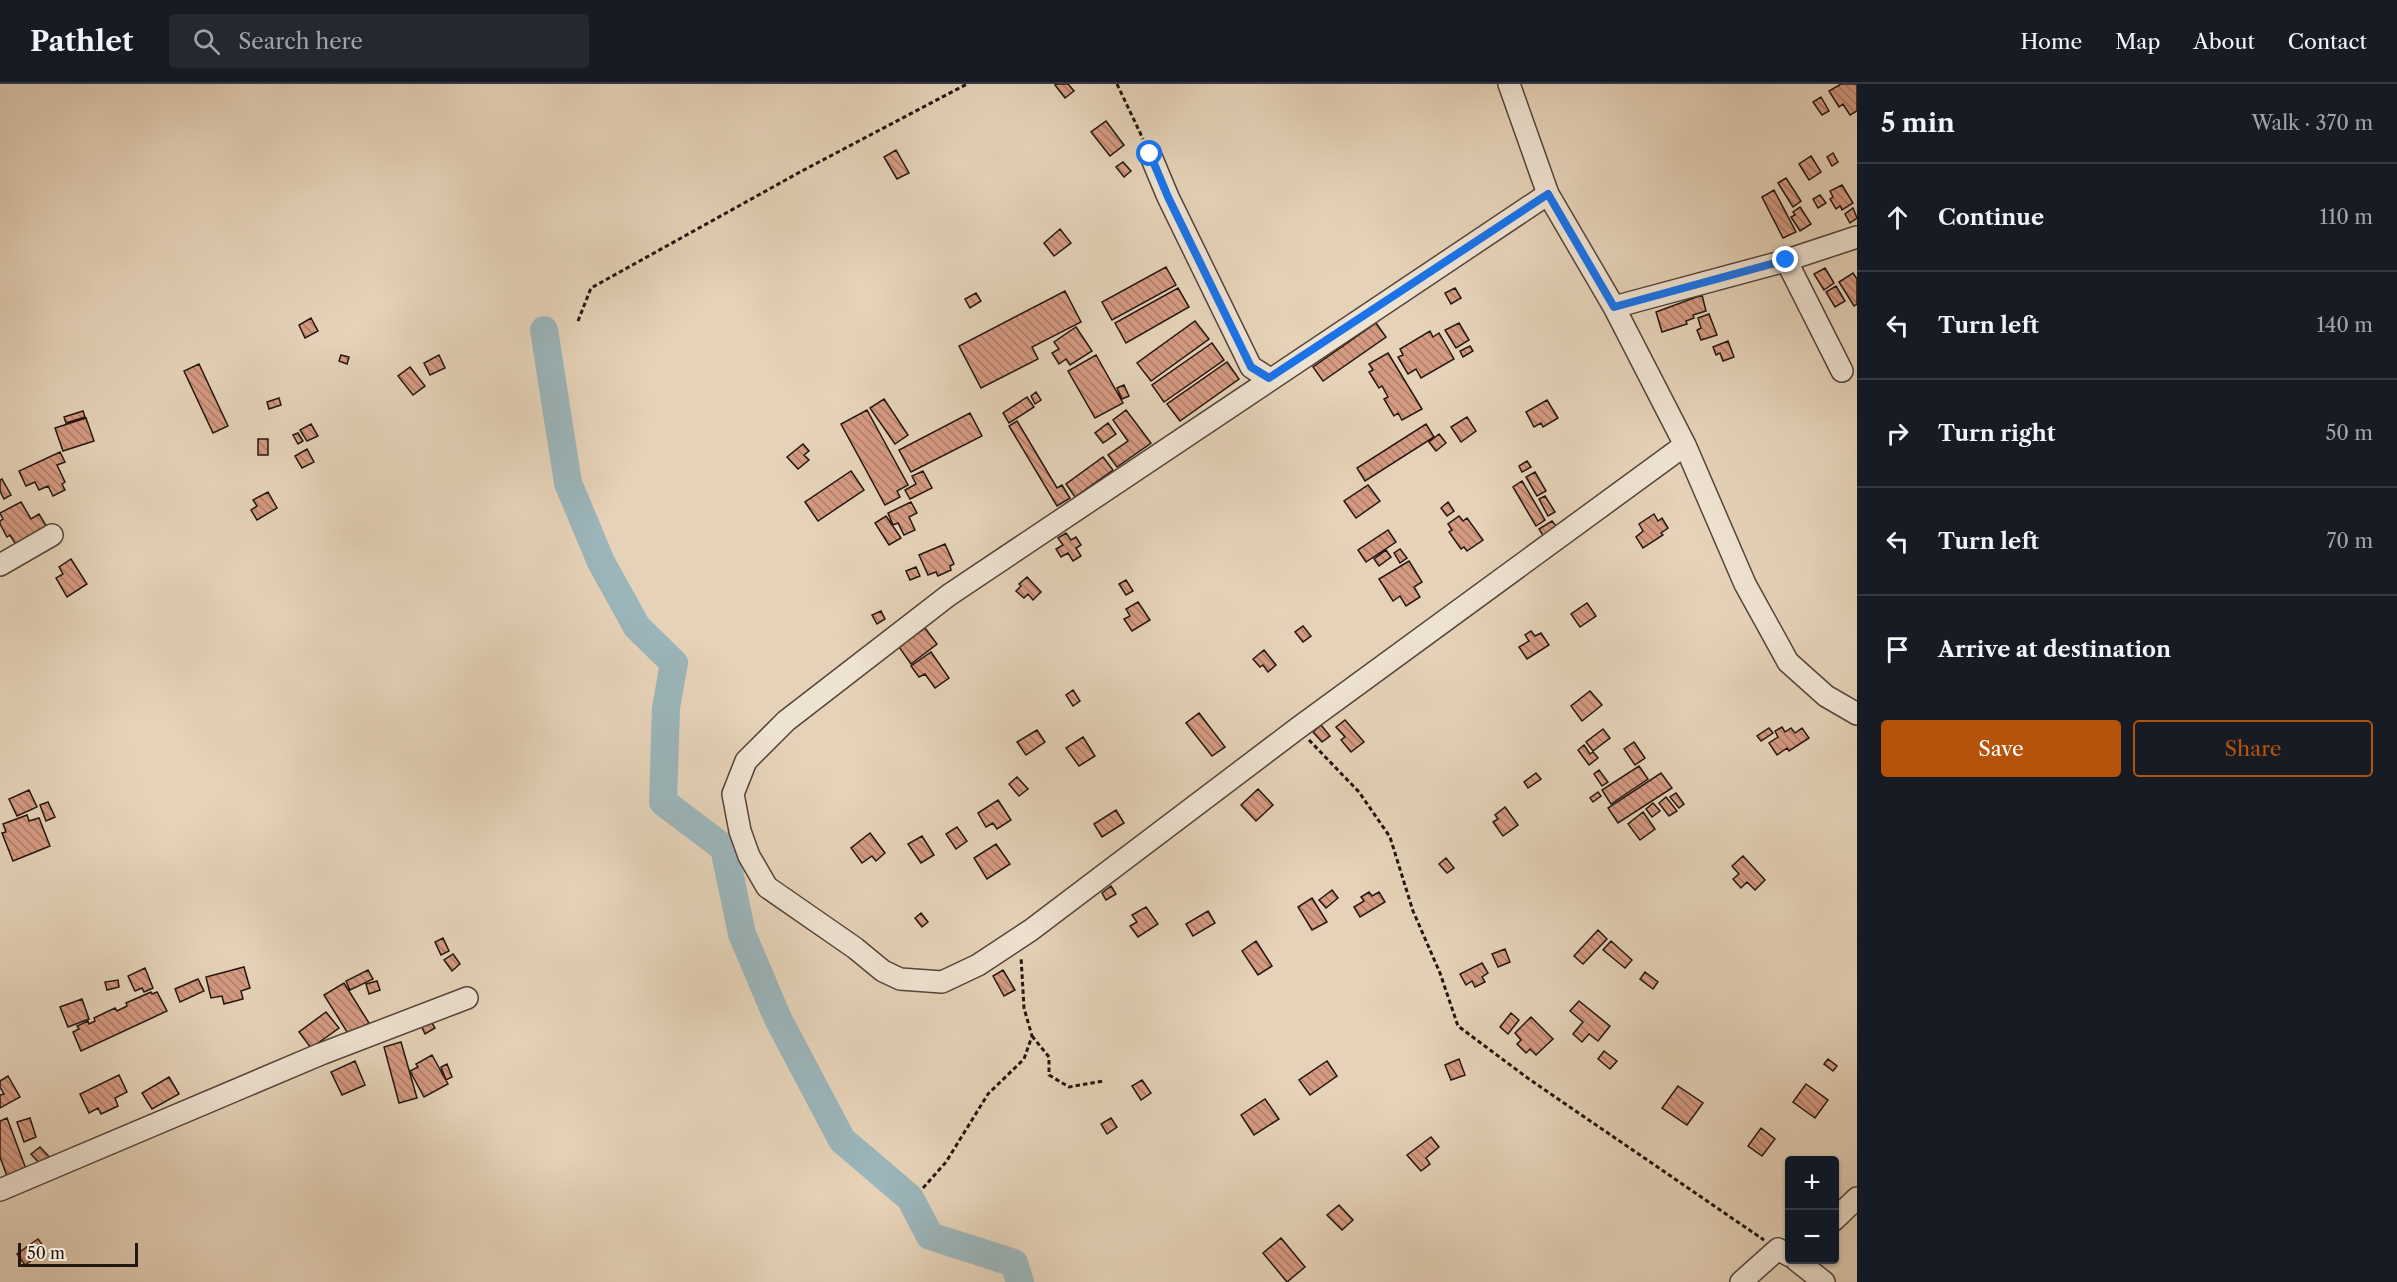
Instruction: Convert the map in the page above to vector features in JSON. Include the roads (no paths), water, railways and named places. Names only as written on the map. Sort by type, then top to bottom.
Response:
[{"type":"street","points":[[1509,84],[1548,194],[1614,307],[1685,445],[1745,584],[1788,662],[1826,696],[1856,712]]},
{"type":"street","points":[[1150,154],[1168,197],[1251,367],[1269,378]]},
{"type":"street","points":[[1548,194],[1269,378],[949,595],[786,721],[746,761],[733,794],[740,831],[749,856],[767,887],[855,948],[883,971],[900,979],[942,982],[978,965],[1031,930],[1298,728],[1685,445]]},
{"type":"street","points":[[1614,307],[1786,260],[1857,237]]},
{"type":"street","points":[[1786,260],[1842,371]]},
{"type":"street","points":[[0,565],[52,536]]},
{"type":"street","points":[[0,1190],[321,1054],[467,998]]},
{"type":"street","points":[[1839,1215],[1857,1198]]},
{"type":"street","points":[[1742,1282],[1785,1257]]},
{"type":"street","points":[[1800,1264],[1824,1282]]},
{"type":"waterway","points":[[544,330],[568,483],[601,562],[637,627],[674,663],[666,708],[663,802],[724,848],[742,934],[778,1019],[842,1140],[910,1198],[930,1236],[1014,1263],[1020,1282]]}]
